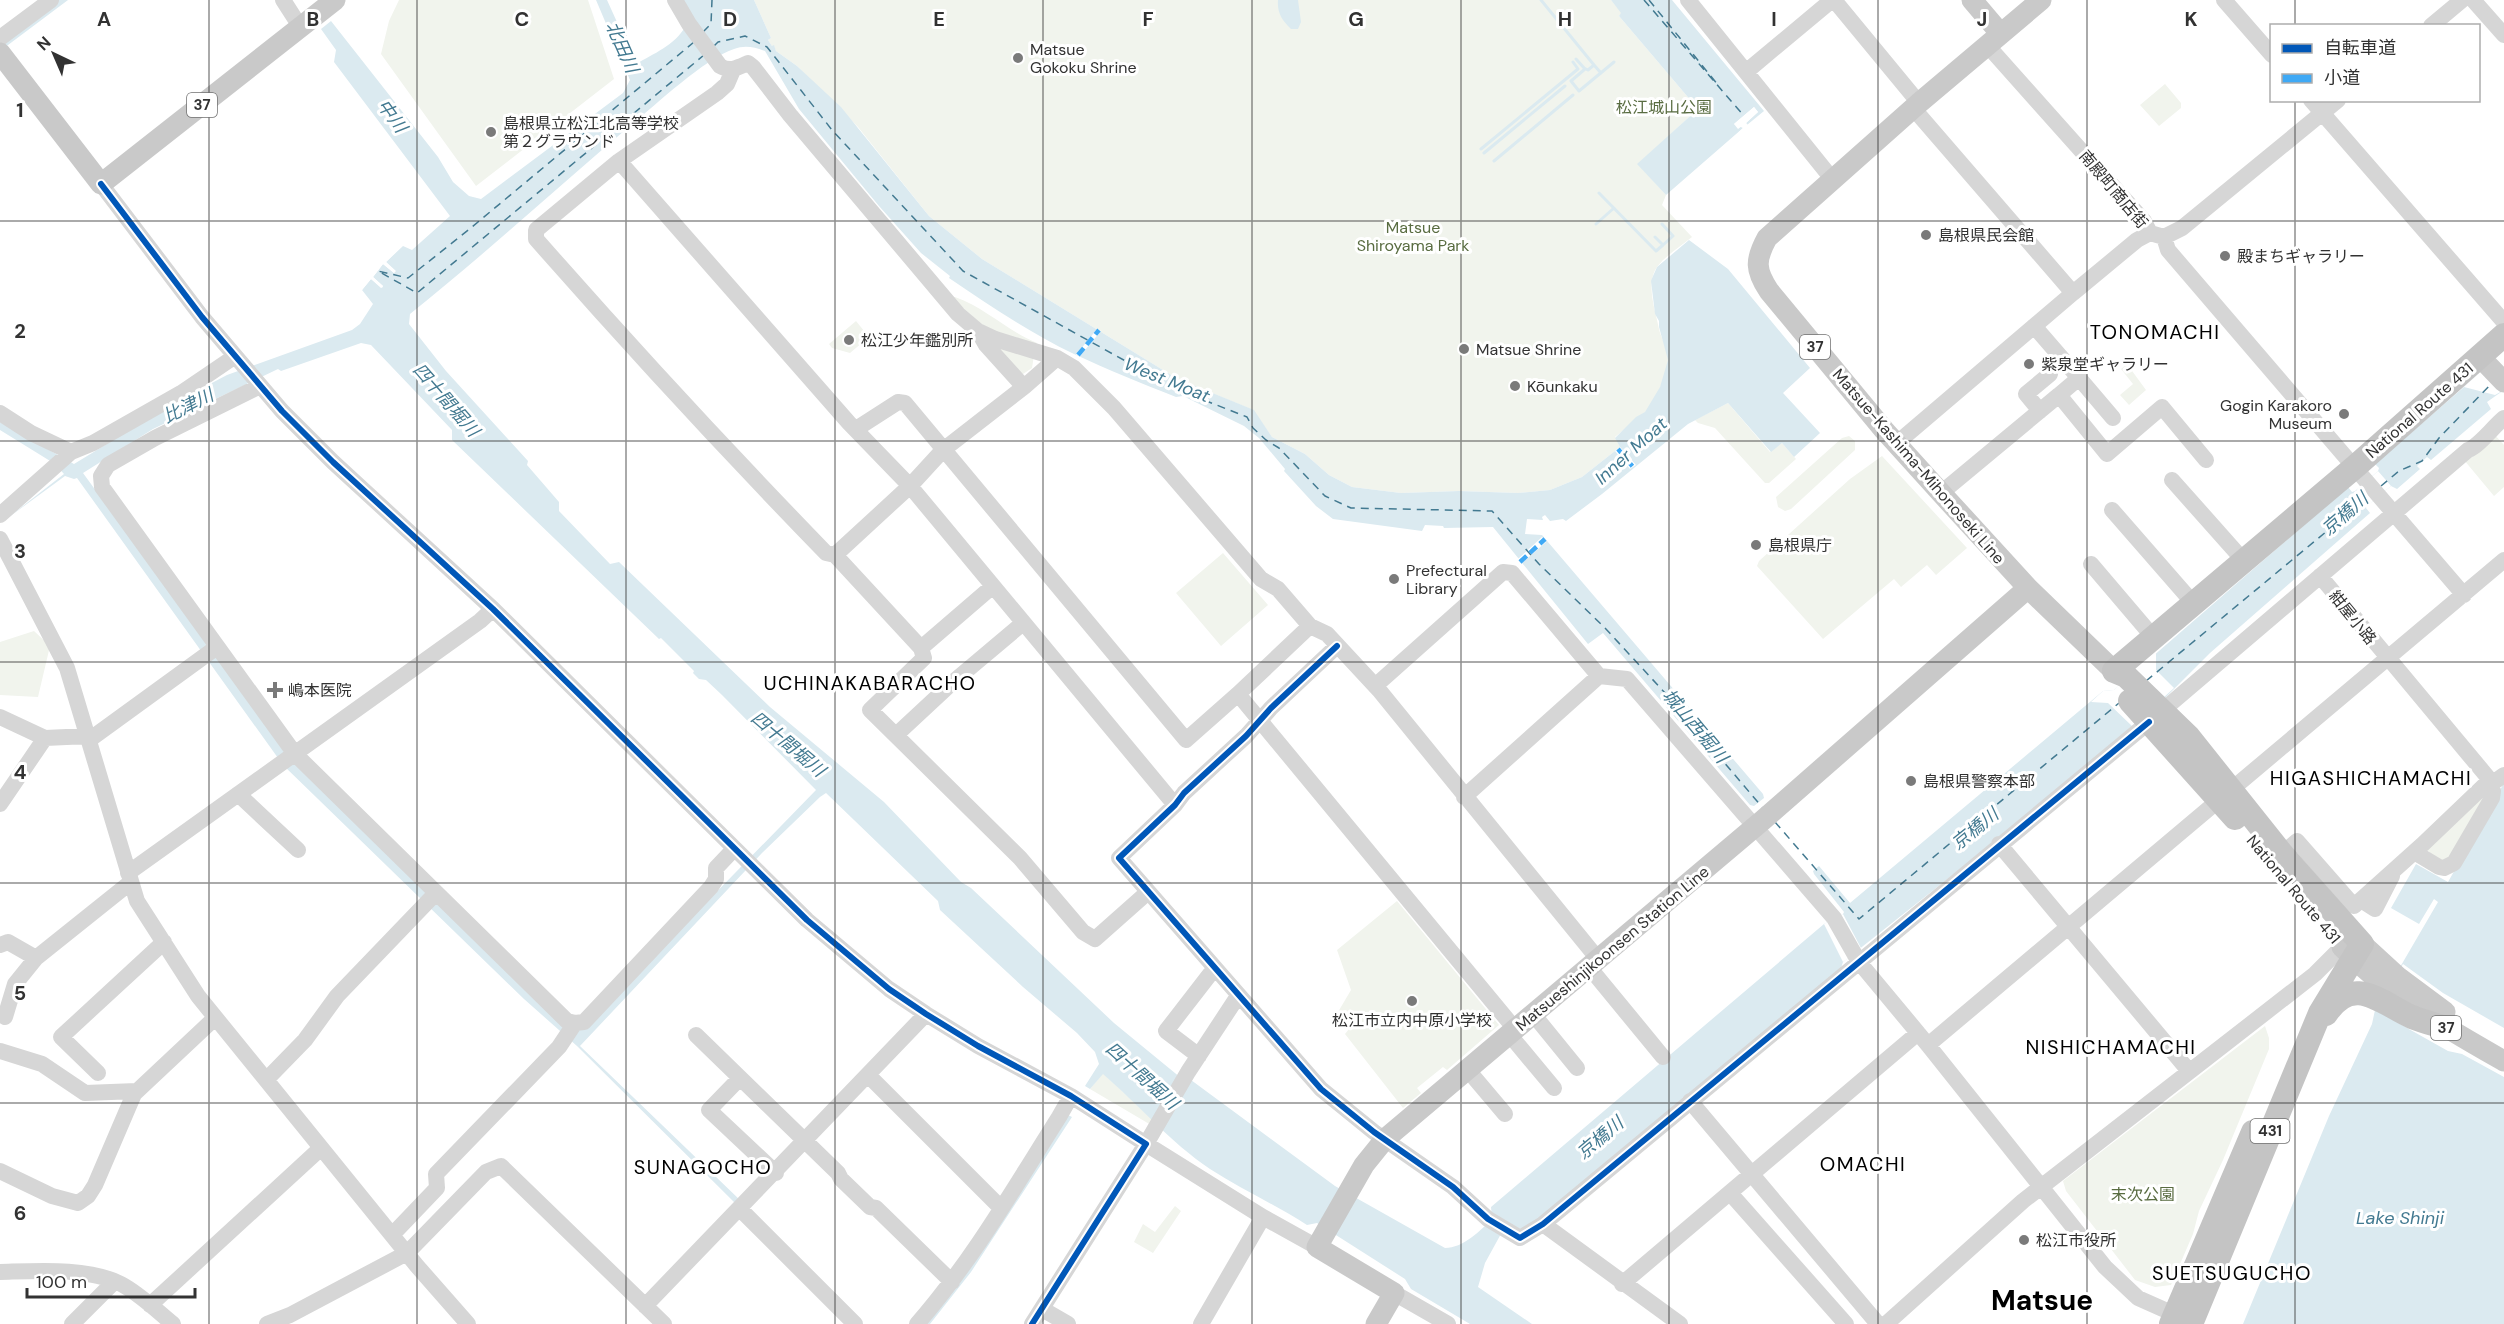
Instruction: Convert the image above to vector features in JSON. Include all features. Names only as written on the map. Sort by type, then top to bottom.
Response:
[{"type":"highway","name":"National Route 431","points":[[2352,950],[2282,854],[2119,677],[2154,638],[2244,561],[2361,473],[2483,361],[2504,335]]},
{"type":"highway","name":"National Route 431","points":[[2225,794],[2352,950]]},
{"type":"highway","name":"431","points":[[2182,1321],[2320,1013],[2352,950]]},
{"type":"highway","name":"431","points":[[2182,1321],[2295,1032],[2352,950]]},
{"type":"highway","points":[[2310,1036],[2338,1000],[2351,995],[2370,994],[2391,989],[2412,1017],[2444,1027]]},
{"type":"main road","points":[[1972,0],[1994,39]]},
{"type":"main road","name":"Matsue-Kashima-Mihonoseki Line","points":[[2041,0],[1916,105],[1767,238],[1759,253],[1759,272],[1769,291],[1941,493],[2028,588],[2119,677]]},
{"type":"main road","name":"37","points":[[101,184],[333,1]]},
{"type":"main road","points":[[1,53],[101,184]]},
{"type":"main road","points":[[2483,361],[2504,382]]},
{"type":"main road","name":"Matsueshinjikoonsen Station Line","points":[[1321,1240],[1364,1165],[1385,1139],[1765,818],[2028,588]]},
{"type":"main road","name":"37","points":[[2352,950],[2391,989],[2449,1014],[2504,1046]]},
{"type":"main road","name":"37","points":[[2444,1027],[2504,1061]]},
{"type":"main road","points":[[1321,1240],[1394,1293],[1376,1324]]},
{"type":"street","points":[[1,53],[51,0]]},
{"type":"street","points":[[283,0],[302,27]]},
{"type":"street","points":[[675,0],[689,24],[720,66],[732,70],[748,63],[753,67],[790,115],[958,314],[978,331],[995,339],[1057,358],[1074,368],[1114,408],[1261,579],[1278,590],[1310,626],[1327,634],[1375,686],[1464,797],[1663,1057]]},
{"type":"street","points":[[1688,0],[1833,180]]},
{"type":"street","points":[[1747,71],[1833,0],[1916,105],[2073,293]]},
{"type":"street","points":[[2224,0],[2270,54]]},
{"type":"street","points":[[2433,24],[2462,0]]},
{"type":"street","points":[[2473,0],[2504,35]]},
{"type":"street","name":"南殿町商店街","points":[[1994,39],[2168,250],[2464,595]]},
{"type":"street","points":[[732,70],[727,84],[717,93],[619,161],[536,230],[536,239],[608,321],[769,495],[826,553],[835,555],[921,648],[924,658],[870,710],[1020,858],[1083,932],[1095,939],[1148,892]]},
{"type":"street","points":[[2313,102],[2504,321]]},
{"type":"street","points":[[1897,443],[2137,240],[2182,228],[2336,102]]},
{"type":"street","points":[[619,161],[856,429],[910,486],[1175,805]]},
{"type":"street","points":[[101,184],[201,317],[258,384],[333,462],[493,609],[744,858],[839,948],[889,989],[978,1046],[1071,1096],[1263,1217],[1321,1240]]},
{"type":"street","points":[[2034,326],[2113,418]]},
{"type":"street","points":[[978,331],[986,345],[1024,387]]},
{"type":"street","points":[[835,555],[910,486],[943,450],[1024,387],[1057,358]]},
{"type":"street","points":[[2040,411],[2026,394],[2050,374],[2051,368],[2062,358]]},
{"type":"street","points":[[0,515],[69,455],[238,361]]},
{"type":"street","points":[[1941,493],[2079,378]]},
{"type":"street","points":[[258,384],[133,449],[108,465],[101,476],[102,487],[212,651],[289,758],[432,898],[567,1021],[571,1030]]},
{"type":"street","points":[[2059,395],[2107,454],[2162,407],[2206,460]]},
{"type":"street","points":[[856,429],[898,402],[905,403],[1186,740],[1310,626]]},
{"type":"street","points":[[0,413],[69,455]]},
{"type":"street","points":[[1337,646],[1119,858],[1321,1089],[1385,1139],[1453,1187],[1488,1219],[1520,1238],[1543,1224],[1857,960],[2000,844],[2393,512],[2468,450],[2479,444],[2483,436],[2504,418]]},
{"type":"street","points":[[2172,480],[2244,561]]},
{"type":"street","points":[[2112,510],[2194,604]]},
{"type":"street","points":[[0,539],[68,668],[137,901],[191,987],[215,1018],[464,1323]]},
{"type":"street","points":[[1622,1284],[1752,1175],[2069,926],[2504,560]]},
{"type":"street","points":[[2091,564],[2154,638]]},
{"type":"street","points":[[1375,686],[1503,572],[1512,573],[1599,676],[1627,679],[1765,818],[1834,918],[1857,960],[1923,1039],[2040,1188],[2122,1286],[2138,1298],[2182,1321]]},
{"type":"street","name":"紺屋小路","points":[[2320,576],[2387,659],[2497,778]]},
{"type":"street","points":[[921,648],[993,586]]},
{"type":"street","points":[[6,1017],[15,984],[36,958],[130,878],[238,794],[480,621],[493,609]]},
{"type":"street","points":[[896,735],[953,682],[1023,623]]},
{"type":"street","points":[[0,717],[45,738],[89,738],[212,651]]},
{"type":"street","points":[[1464,797],[1599,676]]},
{"type":"street","points":[[1238,694],[1512,1032],[1554,1088]]},
{"type":"street","points":[[0,804],[45,738]]},
{"type":"street","points":[[2282,854],[2297,841],[2354,906],[2497,778]]},
{"type":"street","points":[[2414,852],[2439,867],[2444,868],[2454,864],[2492,798],[2497,778]]},
{"type":"street","points":[[238,794],[298,850]]},
{"type":"street","points":[[2000,844],[2189,1071]]},
{"type":"street","points":[[393,1234],[436,1188],[436,1174],[571,1030],[584,1022],[711,887],[716,879],[716,868],[744,858]]},
{"type":"street","points":[[267,1079],[305,1040],[323,1012],[337,996],[432,898]]},
{"type":"street","points":[[0,945],[8,942],[36,958]]},
{"type":"street","points":[[98,1073],[61,1036],[164,942]]},
{"type":"street","points":[[1886,1324],[2040,1188],[2315,974],[2352,950]]},
{"type":"street","points":[[1199,1056],[1166,1031],[1214,969]]},
{"type":"street","points":[[1032,1324],[1146,1144],[1188,1072],[1238,996]]},
{"type":"street","points":[[645,1306],[776,1173],[926,1014]]},
{"type":"street","points":[[1533,1014],[1577,1068]]},
{"type":"street","points":[[0,1171],[52,1196],[78,1203],[88,1196],[137,1091],[215,1018]]},
{"type":"street","points":[[696,1035],[870,1207],[876,1208],[952,1282]]},
{"type":"street","points":[[0,1051],[42,1064],[85,1093],[137,1091]]},
{"type":"street","points":[[1467,1069],[1505,1114]]},
{"type":"street","points":[[868,1075],[1001,1208]]},
{"type":"street","points":[[740,1078],[709,1110],[776,1173]]},
{"type":"street","points":[[916,1324],[952,1282],[1071,1096]]},
{"type":"street","points":[[1690,1101],[1878,1324]]},
{"type":"street","points":[[150,1305],[321,1148]]},
{"type":"street","points":[[267,1324],[290,1315],[407,1253],[486,1172],[501,1166],[664,1324]]},
{"type":"street","points":[[436,1188],[454,1205]]},
{"type":"street","points":[[1730,1194],[1842,1323]]},
{"type":"street","points":[[740,1209],[855,1324]]},
{"type":"street","points":[[1201,1324],[1263,1217]]},
{"type":"street","points":[[1543,1224],[1622,1284],[1680,1324]]},
{"type":"street","points":[[0,1272],[41,1271],[96,1275],[114,1282],[150,1305],[173,1324]]},
{"type":"street","points":[[72,1324],[114,1282]]},
{"type":"street","points":[[1394,1293],[1448,1324]]},
{"type":"street","points":[[1042,1309],[1068,1324]]},
{"type":"green space","name":"島根県立松江北高等学校 第２グラウンド","points":[[399,0],[588,0],[614,79],[476,186],[381,54],[389,21]]},
{"type":"green space","name":"Matsue Shiroyama Park","points":[[754,0],[1611,0],[1622,13],[1619,16],[1698,109],[1638,164],[1666,195],[1662,205],[1692,237],[1660,263],[1652,281],[1654,306],[1668,356],[1666,373],[1651,405],[1615,437],[1620,447],[1582,477],[1550,490],[1518,493],[1459,491],[1401,493],[1352,487],[1329,475],[1305,454],[1272,437],[1253,410],[1176,378],[982,259],[929,216],[858,127],[797,66],[776,51],[768,40],[771,38]]},
{"type":"green space","points":[[2165,84],[2181,103],[2181,108],[2159,126],[2140,105]]},
{"type":"green space","points":[[955,297],[977,307],[1037,343],[1036,346],[990,332],[952,298]]},
{"type":"green space","name":"松江少年鑑別所","points":[[856,321],[869,337],[850,353],[832,348],[829,344]]},
{"type":"green space","points":[[989,342],[1034,355],[1032,368],[1020,376]]},
{"type":"green space","points":[[2127,364],[2146,390],[2129,405],[2120,395],[2133,384],[2121,369]]},
{"type":"green space","points":[[1728,403],[1770,452],[1782,443],[1796,459],[1769,483],[1765,483],[1715,428],[1695,420]]},
{"type":"green space","points":[[2494,434],[2504,445],[2504,487],[2494,496],[2464,460]]},
{"type":"green space","points":[[1849,436],[1855,441],[1855,450],[1791,509],[1785,511],[1778,507],[1776,497],[1842,438]]},
{"type":"green space","points":[[1882,456],[1967,548],[1936,575],[1927,565],[1901,587],[1894,579],[1823,639],[1757,566],[1759,561],[1850,479]]},
{"type":"green space","points":[[1223,553],[1268,605],[1221,646],[1176,593]]},
{"type":"green space","points":[[34,631],[50,646],[38,697],[0,695],[0,642]]},
{"type":"green space","points":[[2487,792],[2450,860],[2442,864],[2424,847]]},
{"type":"green space","name":"松江市立内中原小学校","points":[[1397,901],[1499,1025],[1447,1070],[1443,1067],[1417,1088],[1421,1093],[1403,1108],[1345,1034],[1349,1029],[1338,1012],[1351,990],[1337,950]]},
{"type":"green space","name":"末次公園","points":[[2265,1026],[2269,1038],[2269,1049],[2223,1160],[2199,1211],[2193,1234],[2171,1285],[2155,1287],[2135,1280],[2066,1191],[2063,1181]]},
{"type":"green space","points":[[1103,1073],[1155,1122],[1151,1125],[1090,1089]]},
{"type":"green space","points":[[1175,1206],[1181,1211],[1153,1253],[1134,1242],[1143,1224],[1155,1232]]},
{"type":"water","points":[[59,0],[68,0],[0,51],[0,44]]},
{"type":"water","points":[[596,0],[607,0],[636,64],[663,48],[681,33],[685,27],[684,0],[754,0],[771,38],[768,40],[772,46],[774,45],[776,51],[797,66],[841,107],[929,216],[982,259],[1176,378],[1254,410],[1272,437],[1305,454],[1329,475],[1352,487],[1401,493],[1459,491],[1518,493],[1550,490],[1582,477],[1620,447],[1615,438],[1636,417],[1645,412],[1660,387],[1668,360],[1659,321],[1655,314],[1651,281],[1657,267],[1689,240],[1728,269],[1810,368],[1783,393],[1820,433],[1794,457],[1782,443],[1771,452],[1728,403],[1688,424],[1566,521],[1563,519],[1550,521],[1545,515],[1542,517],[1543,520],[1527,519],[1525,534],[1542,535],[1763,794],[1764,798],[1754,806],[1750,805],[1603,633],[1588,644],[1493,527],[1444,528],[1443,526],[1425,525],[1422,531],[1333,519],[1316,506],[1284,471],[1285,469],[1259,438],[1244,426],[1183,396],[1176,397],[1163,392],[1099,366],[1058,346],[949,278],[950,276],[921,253],[879,206],[799,109],[765,51],[757,48],[738,48],[722,54],[695,72],[410,314],[409,324],[446,371],[528,461],[527,465],[559,502],[559,511],[610,564],[619,562],[770,707],[884,802],[961,882],[971,888],[1114,1023],[1181,1078],[1191,1080],[1335,1186],[1445,1248],[1465,1242],[1477,1233],[1492,1219],[1491,1207],[1824,924],[1843,914],[1844,912],[1814,874],[1813,871],[1819,866],[1850,903],[2103,691],[2114,690],[2348,487],[2352,492],[2355,491],[2378,471],[2379,468],[2375,464],[2504,350],[2504,390],[2487,402],[2491,409],[2431,460],[2427,457],[2417,466],[2420,469],[2397,489],[2391,486],[2367,506],[2370,513],[2210,653],[2150,713],[1843,962],[1841,968],[1536,1221],[1524,1228],[1502,1232],[1485,1263],[1478,1287],[1532,1324],[1470,1324],[1411,1289],[1405,1279],[1317,1223],[1307,1225],[1210,1169],[1168,1135],[1103,1074],[1090,1089],[1085,1086],[1099,1064],[1095,1052],[1077,1033],[1023,987],[940,910],[938,901],[826,793],[762,853],[580,1046],[741,1201],[737,1205],[577,1046],[524,999],[283,765],[77,478],[65,476],[5,520],[64,474],[55,464],[0,430],[0,422],[74,464],[174,403],[227,375],[352,330],[360,324],[373,304],[362,290],[371,279],[381,288],[383,286],[373,277],[383,264],[394,273],[395,271],[386,262],[403,246],[412,250],[450,216],[334,62],[336,50],[321,29],[331,21],[438,157],[453,182],[469,196],[481,199],[623,93],[630,80]],"holes":[[[361,343],[371,345],[452,430],[452,440],[659,639],[661,638],[699,679],[706,680],[722,695],[816,790],[582,1030],[284,749],[83,473],[153,429],[278,369],[281,371]]]},
{"type":"water","points":[[1278,0],[1298,0],[1301,22],[1298,29],[1291,29],[1283,19],[1279,13]]},
{"type":"water","points":[[1611,0],[1672,0],[1764,111],[1747,125],[1746,123],[1758,112],[1754,107],[1734,124],[1743,128],[1666,195],[1637,164],[1698,109],[1619,16],[1621,13]]},
{"type":"water","name":"Lake Shinji","points":[[2504,783],[2504,1324],[2243,1324],[2329,1116],[2372,1024],[2375,1010],[2438,902],[2434,899],[2419,924],[2391,908],[2416,864],[2448,882]]},
{"type":"water","points":[[1066,1114],[1072,1117],[971,1272],[930,1324],[921,1324]]},
{"type":"pier","points":[[1754,107],[1758,112],[1746,123],[1748,125],[1754,120],[1756,122],[1740,135],[1742,126],[1738,129],[1734,124]]},
{"type":"pier","points":[[397,247],[399,249],[386,262],[396,271],[394,273],[383,264],[373,277],[383,286],[382,288],[371,279],[362,290],[360,287]]},
{"type":"pier","points":[[1097,329],[1101,331],[1080,356],[1076,355]]},
{"type":"pier","points":[[2504,350],[2504,390],[2495,395],[2464,387]]},
{"type":"pier","points":[[1620,447],[1636,465],[1630,469],[1615,451]]},
{"type":"pier","points":[[2378,471],[2391,486],[2367,506],[2355,492]]},
{"type":"pier","points":[[1542,537],[1546,542],[1522,563],[1518,559]]},
{"type":"pier","points":[[2156,651],[2156,670],[2174,688],[2132,726],[2108,703],[2091,702],[2103,691],[2114,690]]},
{"type":"pier","points":[[1692,710],[1700,720],[1687,731],[1679,722]]},
{"type":"pier","points":[[1843,914],[1861,948],[1843,962],[1824,924]]},
{"type":"pier","points":[[2403,964],[2443,993],[2504,1028],[2504,1077],[2462,1054],[2448,1051],[2375,1010]]},
{"type":"waterway","points":[[1541,0],[1594,65]]},
{"type":"waterway","points":[[1576,59],[1585,69],[1571,81],[1579,91],[1614,62]]},
{"type":"waterway","points":[[1481,149],[1578,69],[1573,62]]},
{"type":"waterway","points":[[1586,69],[1594,65],[1601,73]]},
{"type":"waterway","points":[[1484,153],[1565,86]]},
{"type":"waterway","points":[[1494,161],[1573,95]]},
{"type":"waterway","points":[[1599,193],[1656,251],[1663,245],[1655,237]]},
{"type":"waterway","points":[[1596,224],[1614,208]]},
{"type":"waterway","points":[[1662,224],[1673,236],[1663,245]]},
{"type":"ferry route","points":[[703,32],[711,24],[712,0]]},
{"type":"ferry route","points":[[1644,0],[1744,116]]},
{"type":"ferry route","points":[[1649,0],[1718,85]]},
{"type":"ferry route","points":[[714,46],[718,42],[745,36],[767,47],[832,130],[963,271],[1176,389],[1247,417],[1253,428],[1279,448],[1325,496],[1351,508],[1492,511],[1539,564],[1605,628],[1666,694],[1762,807]]},
{"type":"ferry route","points":[[694,42],[408,278],[378,271],[417,293],[704,55]]},
{"type":"ferry route","points":[[2381,486],[2399,471],[2422,461],[2439,438],[2492,383]]},
{"type":"ferry route","points":[[2146,681],[2368,497]]},
{"type":"ferry route","points":[[1775,822],[1859,919],[2119,703]]},
{"type":"marked path","points":[[1078,355],[1099,330]]},
{"type":"marked path","points":[[1618,449],[1633,467]]},
{"type":"marked path","points":[[1520,562],[1545,539]]},
{"type":"cycle path","points":[[101,184],[202,317],[282,411],[333,462],[493,609],[807,920],[889,989],[926,1014],[978,1046],[1071,1096],[1146,1144],[1032,1324]]},
{"type":"cycle path","points":[[1337,646],[1119,858],[1321,1089],[1374,1132],[1453,1187],[1488,1219],[1520,1238],[1543,1224],[2149,722]]},
{"type":"place","name":"Matsue Gokoku Shrine","points":[[1018,58]]},
{"type":"place","name":"島根県立松江北高等学校 第２グラウンド","points":[[491,132]]},
{"type":"place","name":"島根県民会館","points":[[1926,235]]},
{"type":"place","name":"殿まちギャラリー","points":[[2225,256]]},
{"type":"place","name":"松江少年鑑別所","points":[[849,340]]},
{"type":"place","name":"Matsue Shrine","points":[[1464,349]]},
{"type":"place","name":"紫泉堂ギャラリー","points":[[2029,364]]},
{"type":"place","name":"Kōunkaku","points":[[1515,386]]},
{"type":"place","name":"Gogin Karakoro Museum","points":[[2344,414]]},
{"type":"place","name":"島根県庁","points":[[1756,545]]},
{"type":"place","name":"Prefectural Library","points":[[1394,579]]},
{"type":"place","name":"嶋本医院","points":[[275,690]]},
{"type":"place","name":"島根県警察本部","points":[[1911,781]]},
{"type":"place","name":"松江市立内中原小学校","points":[[1412,1001]]},
{"type":"place","name":"松江市役所","points":[[2024,1240]]},
{"type":"district","name":"TONOMACHI","points":[[2155,332]]},
{"type":"district","name":"UCHINAKABARACHO","points":[[870,683]]},
{"type":"district","name":"HIGASHICHAMACHI","points":[[2371,778]]},
{"type":"district","name":"NISHICHAMACHI","points":[[2111,1047]]},
{"type":"district","name":"OMACHI","points":[[1863,1164]]},
{"type":"district","name":"SUNAGOCHO","points":[[703,1167]]},
{"type":"district","name":"SUETSUGUCHO","points":[[2232,1273]]},
{"type":"district","name":"Matsue","points":[[2042,1300]]},
{"type":"water label","name":"北田川","points":[[622,47]]},
{"type":"water label","name":"中川","points":[[392,116]]},
{"type":"water label","name":"West Moat","points":[[1167,380]]},
{"type":"water label","name":"四十間堀川","points":[[446,400]]},
{"type":"water label","name":"比津川","points":[[188,406]]},
{"type":"water label","name":"Inner Moat","points":[[1631,451]]},
{"type":"water label","name":"京橋川","points":[[2345,514]]},
{"type":"water label","name":"城山西堀川","points":[[1695,726]]},
{"type":"water label","name":"四十間堀川","points":[[788,744]]},
{"type":"water label","name":"京橋川","points":[[1975,829]]},
{"type":"water label","name":"四十間堀川","points":[[1142,1076]]},
{"type":"water label","name":"京橋川","points":[[1600,1138]]},
{"type":"park label","name":"松江城山公園","points":[[1664,107]]}]
